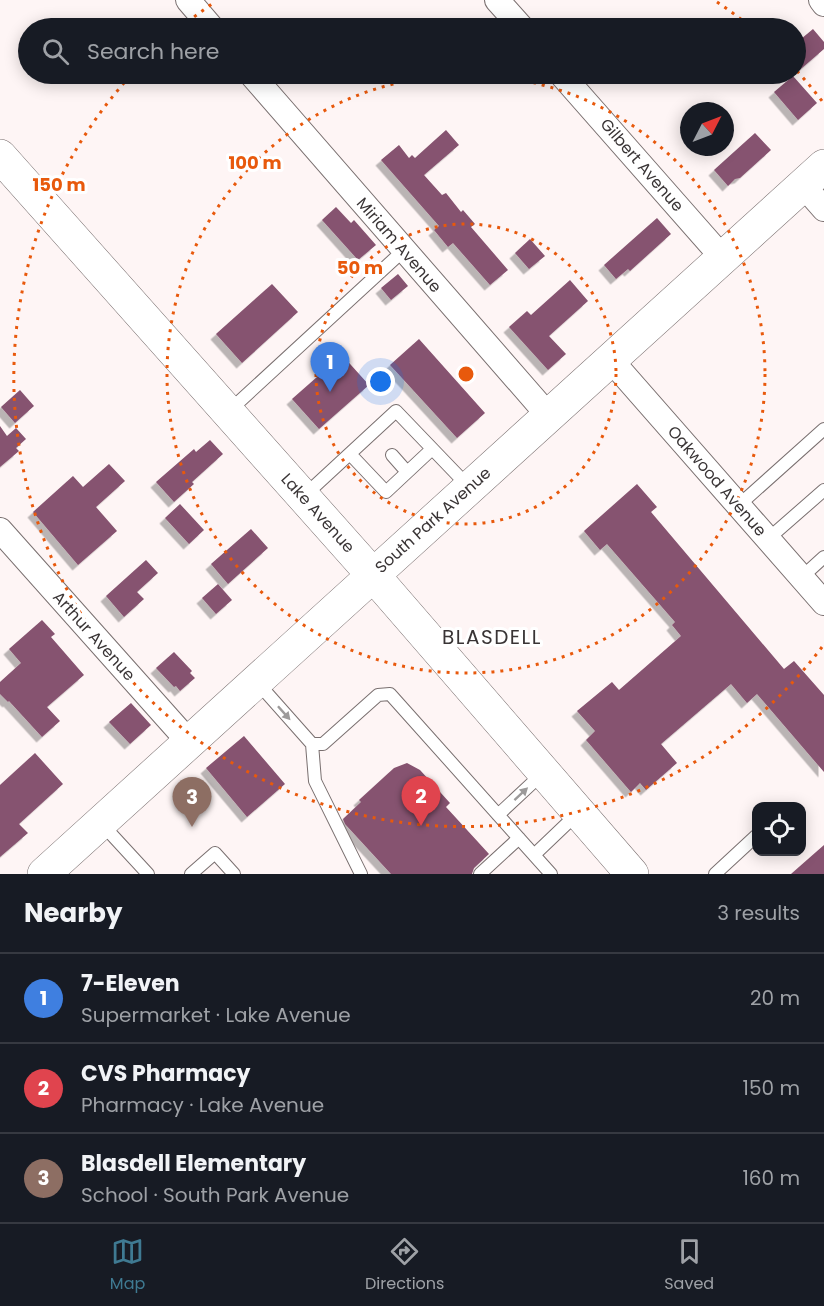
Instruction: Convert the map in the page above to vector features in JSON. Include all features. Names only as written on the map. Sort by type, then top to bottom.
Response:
[{"type":"main road","name":"Lake Avenue","points":[[0,156],[373,575],[632,874]]},
{"type":"main road","name":"South Park Avenue","points":[[44,874],[722,257],[817,187]]},
{"type":"street","points":[[188,0],[203,18]]},
{"type":"street","points":[[497,0],[513,18]]},
{"type":"street","points":[[821,0],[824,4]]},
{"type":"street","name":"Miriam Avenue","points":[[260,84],[548,415]]},
{"type":"street","name":"Gilbert Avenue","points":[[570,84],[722,257]]},
{"type":"street","name":"Oakwood Avenue","points":[[610,359],[824,603]]},
{"type":"street","name":"Arthur Avenue","points":[[0,530],[189,742]]},
{"type":"lane","points":[[228,412],[404,250]]},
{"type":"lane","points":[[303,496],[350,454],[375,437],[396,411],[469,487]]},
{"type":"lane","points":[[738,506],[824,429]]},
{"type":"lane","points":[[350,454],[386,492],[432,449]]},
{"type":"lane","points":[[392,455],[407,472]]},
{"type":"lane","points":[[768,539],[824,490]]},
{"type":"lane","points":[[802,577],[824,557]]},
{"type":"lane","points":[[256,681],[312,744],[315,781],[361,874]]},
{"type":"lane","points":[[312,744],[323,744],[378,695],[390,694],[551,874]]},
{"type":"lane","points":[[498,815],[544,773]]},
{"type":"lane","points":[[534,855],[579,813]]},
{"type":"lane","points":[[101,822],[148,874]]},
{"type":"lane","points":[[480,874],[519,838]]},
{"type":"lane","points":[[715,874],[752,840]]},
{"type":"lane","points":[[190,874],[215,853],[234,874]]},
{"type":"building","points":[[813,29],[824,42],[824,49],[806,65],[806,35]]},
{"type":"building","points":[[784,84],[800,84],[817,103],[798,120],[774,92]]},
{"type":"building","points":[[446,130],[459,145],[424,175],[442,195],[446,193],[461,212],[463,210],[475,224],[471,227],[508,270],[490,285],[453,243],[448,247],[434,230],[439,226],[381,160],[399,145],[409,158],[412,155],[415,158]]},
{"type":"building","points":[[755,133],[771,150],[728,186],[714,170],[730,156],[734,156],[734,152]]},
{"type":"building","points":[[336,207],[351,223],[354,220],[376,245],[358,260],[322,220]]},
{"type":"building","points":[[657,218],[671,234],[630,271],[628,269],[616,279],[604,265]]},
{"type":"building","points":[[530,239],[545,256],[529,269],[515,253]]},
{"type":"building","points":[[398,274],[408,286],[391,300],[381,288]]},
{"type":"building","points":[[570,280],[588,301],[549,336],[566,354],[548,370],[509,327],[527,311],[531,315]]},
{"type":"building","points":[[272,284],[298,312],[242,363],[216,334]]},
{"type":"building","points":[[419,339],[485,413],[457,438],[390,365]]},
{"type":"building","points":[[342,355],[369,385],[319,429],[292,399]]},
{"type":"building","points":[[20,390],[34,406],[15,423],[1,407]]},
{"type":"building","points":[[0,426],[7,436],[16,428],[26,439],[16,448],[19,451],[0,467]]},
{"type":"building","points":[[210,440],[223,454],[174,502],[156,482],[194,449],[196,452]]},
{"type":"building","points":[[109,464],[125,481],[96,507],[117,531],[78,565],[33,512],[73,476],[83,487]]},
{"type":"building","points":[[637,484],[657,507],[651,512],[784,669],[794,661],[824,695],[824,772],[757,694],[747,703],[731,684],[661,744],[677,763],[646,790],[640,783],[631,792],[586,740],[595,731],[577,711],[612,682],[619,690],[681,636],[672,625],[675,622],[607,544],[600,550],[584,531]]},
{"type":"building","points":[[180,504],[204,530],[189,544],[165,518]]},
{"type":"building","points":[[251,529],[268,548],[228,584],[211,564]]},
{"type":"building","points":[[146,560],[158,573],[137,592],[144,599],[124,617],[106,596]]},
{"type":"building","points":[[218,584],[232,600],[216,614],[202,598]]},
{"type":"building","points":[[42,620],[55,634],[51,637],[84,675],[47,707],[60,721],[42,737],[0,694],[0,682],[21,663],[9,649]]},
{"type":"building","points":[[174,652],[192,671],[190,673],[195,678],[180,691],[156,668]]},
{"type":"building","points":[[131,703],[151,725],[130,744],[109,722]]},
{"type":"building","points":[[244,736],[285,784],[247,817],[206,768]]},
{"type":"building","points":[[35,753],[63,784],[19,824],[28,833],[0,857],[0,785]]},
{"type":"building","points":[[407,763],[420,770],[450,803],[446,807],[489,854],[474,868],[472,874],[391,874],[345,824],[343,819],[361,802],[359,800],[394,768]]},
{"type":"building","points":[[824,845],[824,874],[791,874]]},
{"type":"place","name":"7-Eleven","points":[[330,392]]},
{"type":"place","name":"CVS Pharmacy","points":[[421,826]]},
{"type":"place","name":"Blasdell Elementary","points":[[192,827]]},
{"type":"district","name":"BLASDELL","points":[[492,637]]}]
